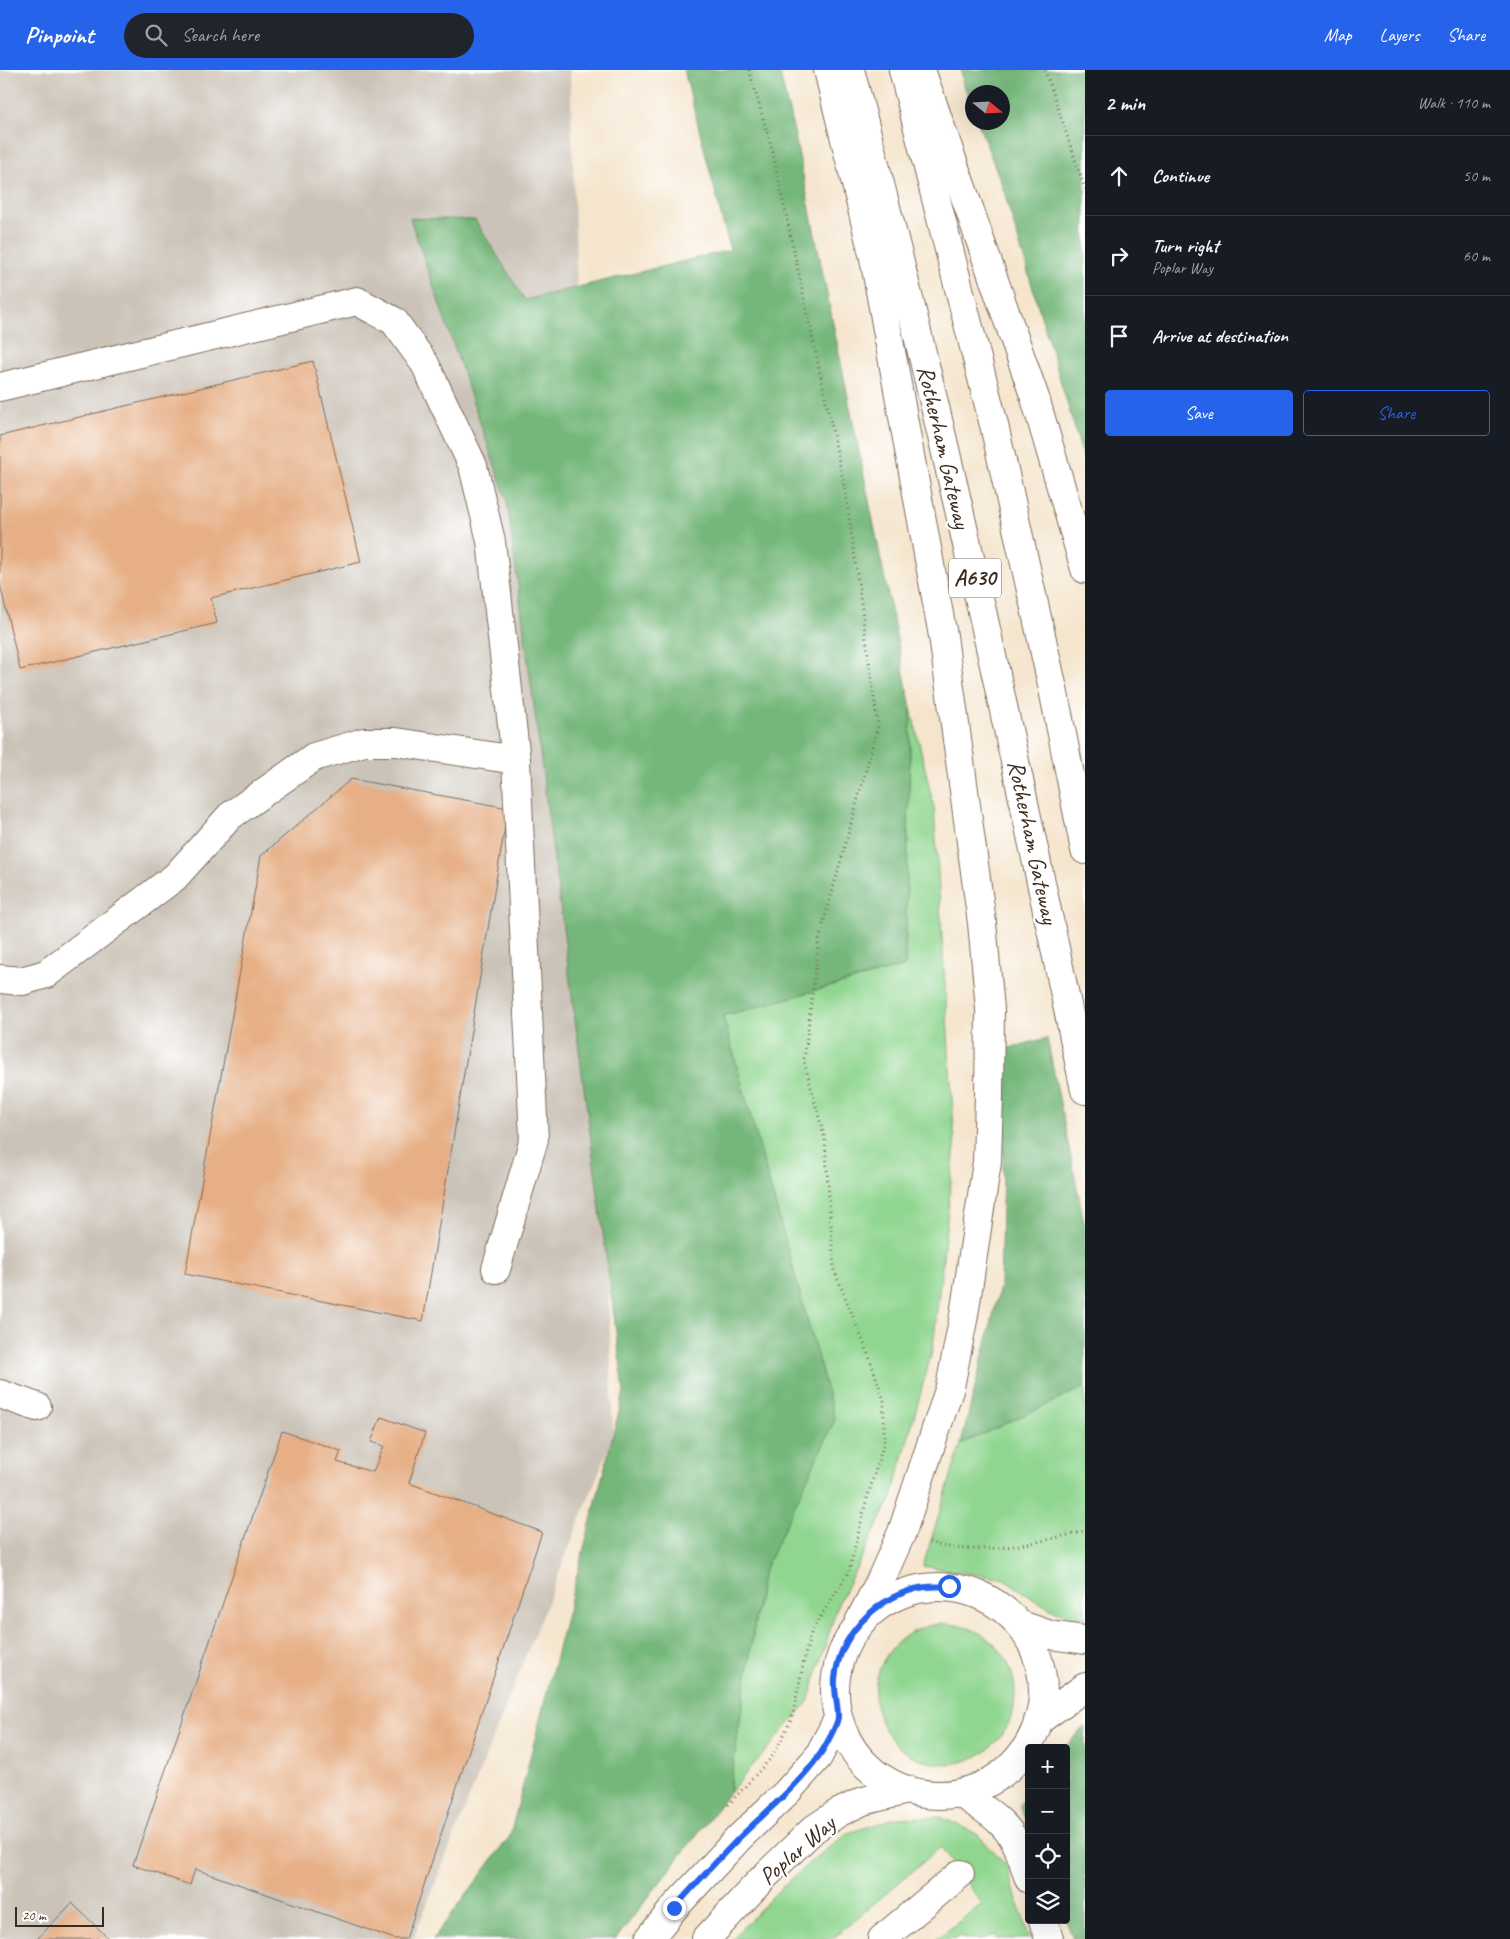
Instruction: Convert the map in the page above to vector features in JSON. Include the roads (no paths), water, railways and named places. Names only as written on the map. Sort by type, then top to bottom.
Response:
[{"type":"main road","points":[[828,70],[874,258],[944,636],[982,922],[990,1008],[990,1095],[987,1162],[964,1315],[950,1387],[902,1532],[882,1577],[840,1658],[835,1678],[835,1698],[838,1719],[853,1750],[877,1775],[908,1790],[929,1795],[963,1795],[999,1776],[1020,1756],[1036,1730],[1043,1701],[1042,1670],[1030,1639],[1010,1613],[981,1595],[949,1586],[916,1588],[885,1601],[859,1622]]},
{"type":"main road","name":"Rotherham Gateway","points":[[850,70],[877,170],[945,447],[1001,692],[1085,1090]]},
{"type":"main road","name":"Rotherham Gateway","points":[[903,70],[994,425],[1053,689],[1085,850]]},
{"type":"main road","points":[[921,70],[1035,398],[1085,569]]},
{"type":"main road","points":[[0,387],[357,301],[394,321],[424,364],[472,466],[491,541],[516,760],[534,1140],[496,1269]]},
{"type":"main road","points":[[0,979],[22,981],[46,974],[175,877],[230,816],[314,756],[364,742],[388,742],[516,760]]},
{"type":"main road","points":[[0,1394],[37,1407]]},
{"type":"main road","points":[[1018,1624],[1050,1635],[1085,1640]]},
{"type":"main road","points":[[1038,1721],[1085,1687]]},
{"type":"main road","name":"Poplar Way","points":[[648,1939],[739,1838],[787,1792],[818,1757],[838,1719]]},
{"type":"main road","name":"Poplar Way","points":[[706,1939],[763,1878],[814,1829],[838,1813],[864,1800],[908,1790]]},
{"type":"main road","points":[[963,1795],[991,1813],[1007,1828],[1017,1845],[1025,1868]]},
{"type":"main road","points":[[882,1939],[960,1874]]},
{"type":"main road","points":[[1044,1924],[1049,1939]]}]
